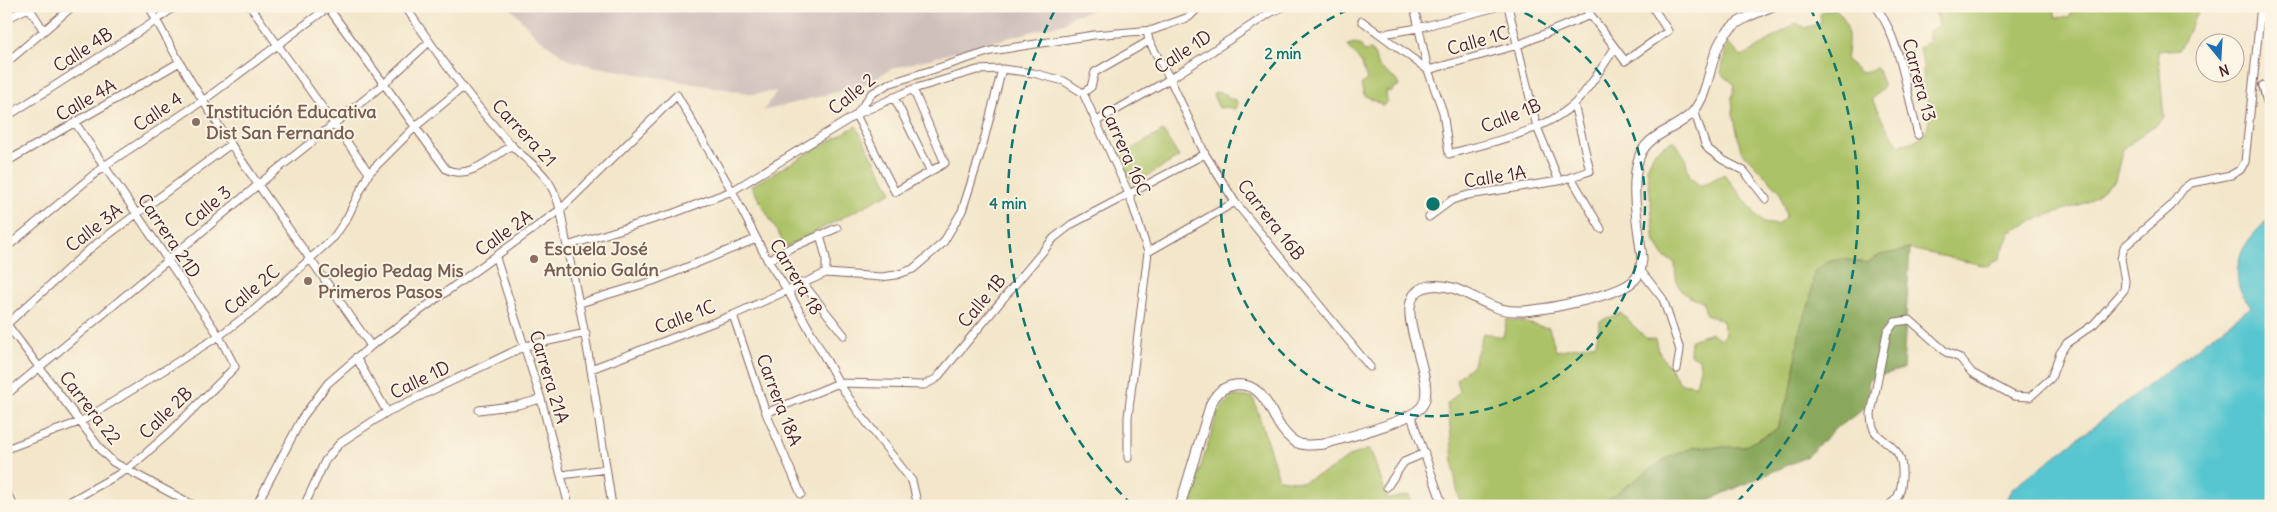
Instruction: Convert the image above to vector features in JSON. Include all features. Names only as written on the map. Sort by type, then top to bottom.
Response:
[{"type":"street","points":[[6,63],[73,6]]},
{"type":"street","points":[[149,6],[180,62],[231,144],[312,258],[371,346]]},
{"type":"street","name":"Calle 4B","points":[[6,117],[157,20],[175,6]]},
{"type":"street","points":[[250,6],[335,122],[369,173]]},
{"type":"street","name":"Carrera 21","points":[[405,6],[463,87],[512,145],[534,164],[548,181],[561,210],[586,333],[612,506]]},
{"type":"street","name":"Calle 2","points":[[567,246],[674,213],[732,190],[856,115],[871,94],[888,84],[991,51],[1094,35],[1147,31],[1189,17],[1200,6]]},
{"type":"street","name":"Calle 1D","points":[[1097,121],[1170,79],[1270,13],[1285,6]]},
{"type":"street","points":[[1414,6],[1428,70]]},
{"type":"street","points":[[1362,21],[1376,33],[1383,34],[1418,28],[1500,6]]},
{"type":"street","points":[[1508,6],[1537,127],[1560,181]]},
{"type":"street","points":[[1584,6],[1626,61],[1668,31],[1652,6]]},
{"type":"street","points":[[1179,504],[1211,403],[1217,393],[1227,386],[1244,384],[1255,389],[1268,404],[1286,435],[1296,442],[1309,446],[1324,444],[1411,416],[1422,405],[1427,393],[1426,381],[1409,319],[1411,303],[1418,292],[1427,287],[1439,285],[1453,289],[1488,306],[1515,311],[1573,303],[1621,290],[1633,282],[1641,271],[1642,259],[1635,185],[1638,160],[1645,145],[1694,110],[1703,96],[1719,46],[1726,33],[1738,22],[1773,6]]},
{"type":"street","name":"Carrera 13","points":[[1876,6],[1886,20],[1898,55],[1918,135]]},
{"type":"street","points":[[1888,506],[1897,498],[1901,483],[1901,462],[1897,452],[1876,436],[1871,426],[1870,414],[1886,332],[1895,322],[1910,320],[1946,352],[1960,358],[1972,373],[2014,396],[2030,397],[2051,378],[2060,353],[2067,344],[2094,324],[2124,290],[2126,281],[2121,259],[2124,247],[2171,206],[2182,189],[2191,183],[2231,175],[2240,170],[2246,153],[2260,6]]},
{"type":"street","points":[[6,19],[28,7],[44,31]]},
{"type":"street","points":[[329,7],[446,169],[452,172],[464,173],[512,145]]},
{"type":"street","name":"Calle 4","points":[[6,248],[104,166],[204,100],[329,7]]},
{"type":"street","name":"Calle 1C","points":[[1428,70],[1518,45],[1590,15]]},
{"type":"street","name":"Carrera 16B","points":[[1147,31],[1149,42],[1170,79],[1205,154],[1235,202],[1370,367]]},
{"type":"street","points":[[1383,34],[1428,70]]},
{"type":"street","name":"Calle 3","points":[[6,395],[259,184],[384,84],[429,42]]},
{"type":"street","points":[[1083,93],[1091,87],[1095,72],[1149,42]]},
{"type":"street","name":"Calle 1B","points":[[1428,70],[1443,112],[1449,154],[1508,138],[1537,127],[1574,104],[1615,48]]},
{"type":"street","name":"Calle 4A","points":[[6,162],[76,124],[180,62]]},
{"type":"street","points":[[820,234],[826,258],[826,273],[882,277],[896,275],[913,268],[944,243],[962,210],[981,152],[1002,69]]},
{"type":"street","name":"Carrera 16C","points":[[856,115],[913,89],[968,72],[1002,69],[1033,73],[1064,81],[1083,93],[1130,194],[1148,252],[1129,410],[1128,458]]},
{"type":"street","points":[[2262,85],[2271,120]]},
{"type":"street","name":"Calle 2C","points":[[6,449],[82,421],[219,336],[255,309],[334,237],[347,218],[369,173],[415,127],[463,87]]},
{"type":"street","points":[[856,115],[895,192],[945,163],[913,89]]},
{"type":"street","name":"Carrera 18","points":[[677,95],[732,190],[768,261],[788,291],[839,383],[856,410],[912,480],[918,506]]},
{"type":"street","name":"Calle 2A","points":[[256,506],[302,418],[328,383],[356,357],[561,210],[677,95]]},
{"type":"street","points":[[894,97],[931,172]]},
{"type":"street","name":"Calle 1A","points":[[1430,217],[1452,200],[1468,194],[1560,181],[1590,171],[1574,104]]},
{"type":"street","points":[[1694,110],[1704,144],[1708,149],[1723,160],[1744,171],[1766,199]]},
{"type":"street","name":"Carrera 21D","points":[[76,124],[166,261],[219,336],[235,367]]},
{"type":"street","name":"Calle 3A","points":[[6,324],[85,253],[231,144]]},
{"type":"street","name":"Calle 1B","points":[[766,413],[839,383],[924,384],[936,380],[1054,238],[1072,224],[1205,154]]},
{"type":"street","points":[[1571,177],[1601,229]]},
{"type":"street","points":[[1148,252],[1235,202]]},
{"type":"street","points":[[768,261],[786,250],[837,228]]},
{"type":"street","points":[[580,304],[653,280],[756,239]]},
{"type":"street","name":"Carrera 21A","points":[[496,258],[541,399],[570,506]]},
{"type":"street","points":[[1641,271],[1663,299],[1680,350],[1677,369]]},
{"type":"street","name":"Calle 1C","points":[[591,369],[733,315],[788,291],[802,282],[826,273]]},
{"type":"street","points":[[802,282],[844,335]]},
{"type":"street","name":"Carrera 18A","points":[[733,315],[766,413],[801,494]]},
{"type":"street","name":"Carrera 22","points":[[6,324],[82,421],[102,451],[113,462],[195,506]]},
{"type":"street","name":"Calle 1D","points":[[304,506],[325,461],[340,443],[387,412],[525,346],[586,333]]},
{"type":"street","points":[[356,357],[387,412]]},
{"type":"street","name":"Calle 2B","points":[[62,506],[128,470],[169,433],[235,367]]},
{"type":"street","points":[[478,410],[518,405],[541,399]]},
{"type":"street","points":[[1411,416],[1443,506]]},
{"type":"street","points":[[1387,487],[1404,462],[1425,453]]},
{"type":"street","points":[[562,475],[606,469]]},
{"type":"street","points":[[6,492],[14,506]]},
{"type":"shaded area","points":[[509,6],[1107,6],[1072,16],[1064,23],[891,69],[864,85],[763,111],[777,91],[753,94],[592,66],[569,60],[537,37]]},
{"type":"green space","points":[[1934,6],[2053,6],[2056,17],[2069,18],[2073,6],[2201,6],[2180,49],[2158,51],[2164,118],[2123,149],[2115,180],[2088,202],[2042,217],[2010,232],[1999,259],[1987,266],[1910,249],[1880,255],[1867,263],[1842,259],[1814,272],[1810,302],[1800,328],[1792,385],[1777,430],[1743,447],[1695,447],[1667,458],[1598,506],[1461,506],[1455,481],[1447,404],[1459,392],[1456,379],[1473,365],[1483,333],[1503,337],[1507,319],[1549,328],[1556,351],[1596,343],[1600,321],[1621,313],[1646,338],[1655,339],[1659,352],[1680,383],[1696,385],[1700,367],[1699,359],[1690,354],[1691,340],[1711,333],[1721,339],[1725,334],[1723,321],[1706,315],[1703,302],[1689,296],[1680,289],[1676,279],[1675,263],[1665,258],[1655,242],[1647,168],[1655,151],[1674,140],[1685,157],[1690,178],[1701,186],[1724,174],[1763,223],[1777,225],[1786,216],[1780,191],[1741,151],[1733,113],[1732,97],[1735,85],[1721,73],[1727,43],[1742,57],[1796,23],[1805,28],[1821,23],[1820,12],[1836,9],[1847,26],[1848,46],[1846,60],[1861,73],[1877,68],[1884,86],[1872,99],[1884,123],[1899,145],[1912,142],[1920,137],[1926,131],[1928,124],[1928,107],[1919,48],[1928,42],[1928,31],[1939,26]]},
{"type":"green space","points":[[1355,43],[1361,46],[1364,51],[1371,50],[1377,65],[1396,80],[1399,86],[1394,88],[1391,93],[1386,91],[1387,102],[1383,106],[1364,95],[1361,85],[1367,80],[1362,64],[1347,45]]},
{"type":"green space","points":[[1215,92],[1226,94],[1229,99],[1234,99],[1238,103],[1235,109],[1219,108],[1213,95]]},
{"type":"green space","points":[[856,126],[892,192],[786,247],[751,186]]},
{"type":"green space","points":[[1163,131],[1179,157],[1134,184],[1118,157]]},
{"type":"green space","points":[[1910,249],[1903,369],[1868,379],[1870,405],[1836,428],[1806,457],[1711,499],[1712,506],[1598,506],[1667,458],[1695,447],[1743,447],[1777,430],[1792,385],[1800,328],[1810,302],[1814,272],[1828,261],[1842,259],[1867,263],[1880,255]]},
{"type":"green space","points":[[1232,396],[1253,397],[1279,479],[1302,482],[1330,470],[1350,456],[1370,449],[1388,499],[1409,495],[1412,506],[1191,506],[1191,498],[1218,412]]},
{"type":"water","points":[[2271,217],[2271,506],[2004,506],[2013,488],[2251,307],[2239,287],[2237,276],[2240,256],[2249,240]]},
{"type":"place","name":"Institución Educativa Dist San Fernando","points":[[196,122]]},
{"type":"place","name":"Escuela José Antonio Galán","points":[[534,259]]},
{"type":"place","name":"Colegio Pedag Mis Primeros Pasos","points":[[308,281]]}]
